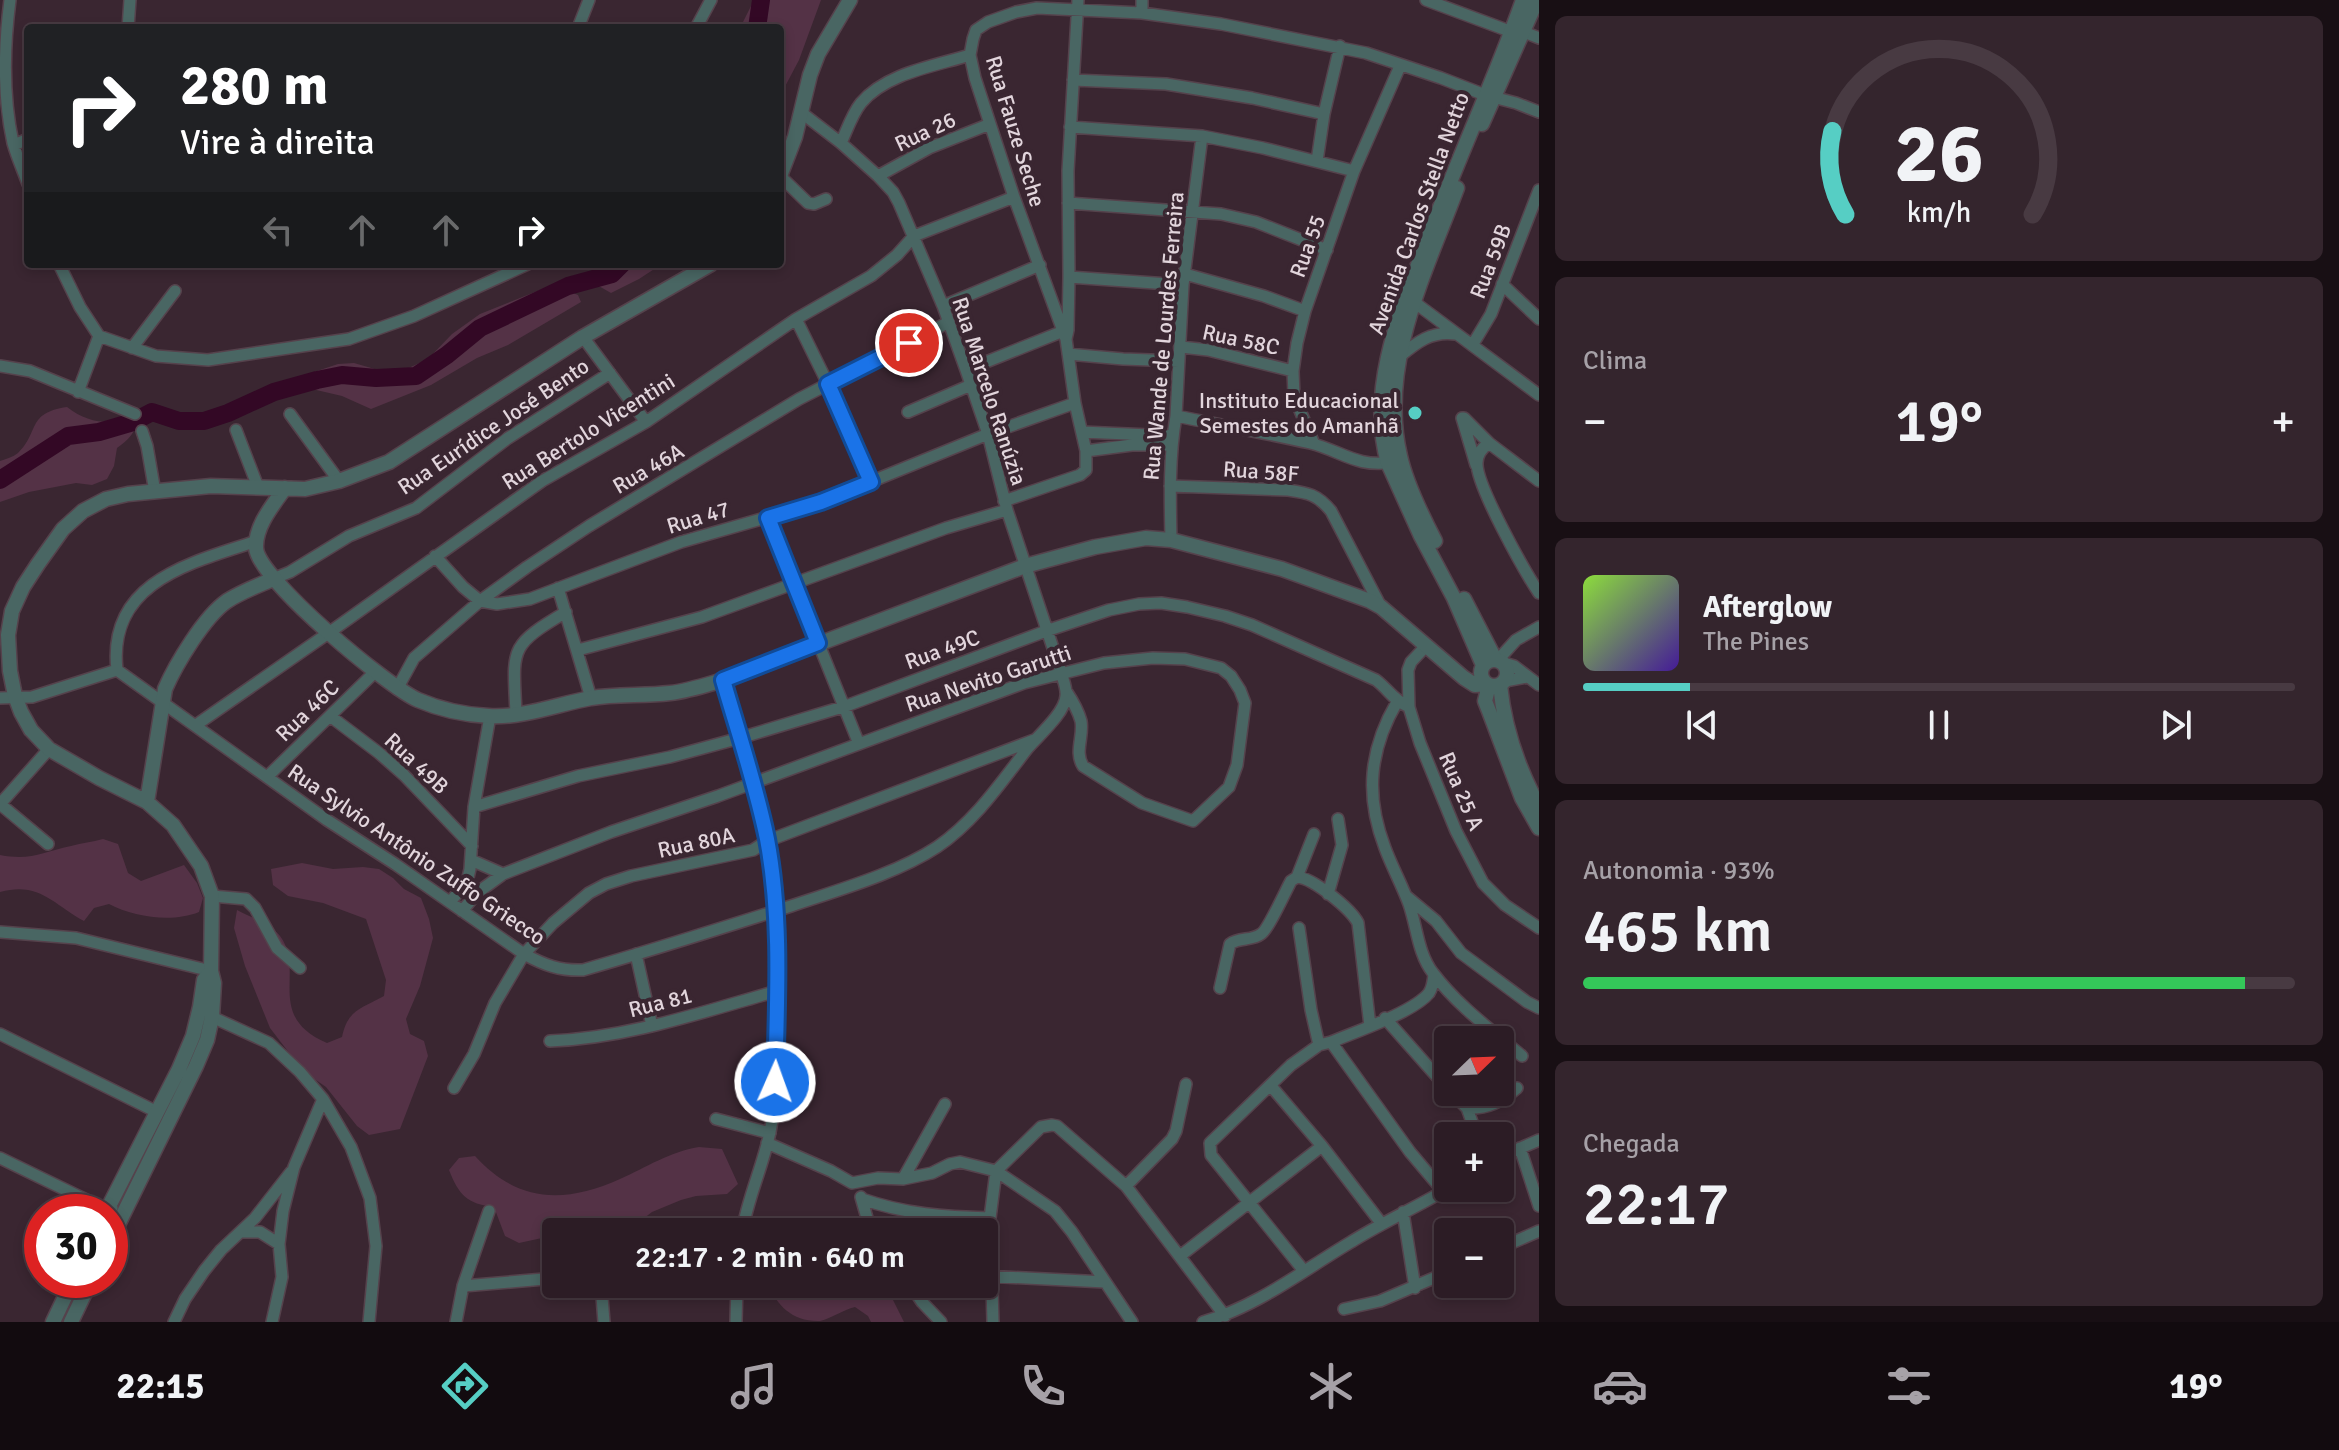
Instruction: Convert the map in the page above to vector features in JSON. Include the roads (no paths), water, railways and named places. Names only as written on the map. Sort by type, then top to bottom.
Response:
[{"type":"street","points":[[10,0],[6,30],[7,107],[14,145],[24,173]]},
{"type":"street","points":[[128,24],[130,0]]},
{"type":"street","points":[[580,24],[589,0]]},
{"type":"street","points":[[698,24],[711,0]]},
{"type":"street","points":[[784,165],[818,54],[850,0]]},
{"type":"street","points":[[1142,0],[1142,13]]},
{"type":"street","points":[[1426,0],[1539,38]]},
{"type":"street","points":[[1518,32],[1523,0]]},
{"type":"street","points":[[1537,0],[1518,32],[1490,97],[1410,300],[1394,384],[1394,461],[1458,587],[1493,673],[1504,718],[1529,789],[1539,807]]},
{"type":"street","points":[[578,650],[702,617],[1006,506],[1086,470],[1086,451],[1075,403],[1065,333],[1069,293],[1070,127],[1078,4]]},
{"type":"street","name":"Rua Fauze Seche","points":[[1065,333],[1014,197],[970,55],[976,30],[998,17],[1037,8],[1078,4],[1221,24],[1340,46],[1539,112]]},
{"type":"street","points":[[1317,161],[1340,46]]},
{"type":"street","points":[[841,143],[861,103],[875,90],[899,77],[970,55]]},
{"type":"street","name":"Rua 55","points":[[1314,444],[1294,396],[1293,371],[1305,311],[1354,171],[1400,66]]},
{"type":"street","points":[[1073,80],[1166,84],[1324,114]]},
{"type":"street","name":"Rua Marcelo Ranúzia","points":[[802,113],[841,143],[893,192],[914,236],[949,322],[988,434],[1006,506],[1046,631]]},
{"type":"street","name":"Rua 26","points":[[878,176],[929,148],[990,124]]},
{"type":"street","points":[[1070,127],[1202,136],[1354,171]]},
{"type":"street","name":"Rua Wande de Lourdes Ferreira","points":[[1171,540],[1172,440],[1184,280],[1202,136]]},
{"type":"street","points":[[14,145],[24,141]]},
{"type":"street","points":[[784,180],[808,203],[826,199]]},
{"type":"street","name":"Rua 59B","points":[[1473,344],[1491,314],[1539,190]]},
{"type":"street","name":"Rua Bertolo Vicentini","points":[[196,725],[542,481],[646,422],[796,319],[871,276],[914,236],[1014,197]]},
{"type":"street","points":[[1068,203],[1206,211],[1256,222],[1327,250]]},
{"type":"street","points":[[943,306],[1040,265]]},
{"type":"street","points":[[61,268],[80,307],[99,336],[156,356],[208,360],[349,339],[414,316],[519,268]]},
{"type":"street","points":[[128,1203],[207,1040],[214,983],[211,971],[212,896],[201,866],[173,825],[147,802],[49,749],[7,697],[12,611],[23,587],[53,540],[95,504],[115,497],[211,486],[305,489],[339,481],[389,462],[583,337],[704,268]]},
{"type":"street","points":[[1069,277],[1184,280],[1264,296],[1305,311]]},
{"type":"street","points":[[1502,284],[1539,319]]},
{"type":"street","points":[[132,348],[175,291]]},
{"type":"street","points":[[1050,297],[1069,293]]},
{"type":"street","points":[[1410,300],[1539,395]]},
{"type":"street","name":"Avenida Carlos Stella Netto","points":[[1410,300],[1385,373],[1382,398],[1384,450],[1394,461],[1421,536],[1493,673],[1485,701],[1522,798],[1539,828]]},
{"type":"street","points":[[796,319],[871,482]]},
{"type":"street","name":"Rua 46A","points":[[397,689],[414,658],[480,601],[527,567],[589,526],[828,384],[949,322]]},
{"type":"street","points":[[966,370],[1065,333]]},
{"type":"street","points":[[1399,357],[1428,336],[1456,334]]},
{"type":"street","points":[[78,392],[99,336]]},
{"type":"street","points":[[583,337],[646,422]]},
{"type":"street","name":"Rua 58C","points":[[1181,347],[1208,350],[1293,371]]},
{"type":"street","name":"Rua 58C","points":[[1068,354],[1179,361]]},
{"type":"street","points":[[0,366],[30,371],[135,414]]},
{"type":"street","name":"Rua Eurídice José Bento","points":[[273,579],[349,536],[416,508],[508,438],[610,373]]},
{"type":"street","points":[[908,412],[971,385]]},
{"type":"street","name":"Rua 47","points":[[480,601],[512,603],[681,542],[821,502],[988,434],[1075,403]]},
{"type":"street","points":[[290,414],[339,481]]},
{"type":"street","points":[[1176,416],[1314,444],[1352,460],[1394,461]]},
{"type":"street","points":[[1539,481],[1486,445],[1462,418],[1483,486],[1520,564],[1539,593]]},
{"type":"street","points":[[236,430],[258,487]]},
{"type":"street","points":[[142,431],[155,492]]},
{"type":"street","points":[[1082,432],[1172,440]]},
{"type":"street","points":[[1086,451],[1172,440]]},
{"type":"street","points":[[1476,465],[1479,453],[1486,445]]},
{"type":"street","name":"Rua 58F","points":[[1170,486],[1287,490],[1306,492],[1320,498],[1331,511],[1381,607]]},
{"type":"street","points":[[285,488],[267,514],[257,541],[258,556],[273,579],[397,689],[444,709],[490,716],[591,698],[673,692],[723,680],[1025,566],[1146,538],[1171,540],[1282,569],[1381,607],[1453,668],[1474,668],[1527,677]]},
{"type":"street","points":[[768,518],[859,744]]},
{"type":"street","points":[[7,697],[32,697],[117,670],[115,650],[118,632],[126,614],[146,590],[158,580],[193,562],[257,541]]},
{"type":"street","points":[[435,556],[472,597],[480,601]]},
{"type":"street","points":[[147,802],[165,689],[172,672],[216,611],[236,595],[273,579]]},
{"type":"street","points":[[558,588],[591,698]]},
{"type":"street","name":"Rua 49C","points":[[474,807],[578,776],[670,757],[740,738],[846,706],[1046,631],[1109,610],[1139,604],[1187,607],[1252,625],[1376,680],[1387,688],[1397,702],[1409,707]]},
{"type":"street","points":[[516,713],[514,660],[517,648],[566,612]]},
{"type":"street","points":[[1493,673],[1516,640],[1539,627]]},
{"type":"street","points":[[1046,631],[1065,690]]},
{"type":"street","name":"Rua 25 A","points":[[1426,646],[1408,670],[1409,707],[1420,743],[1456,831],[1483,883],[1505,905],[1539,928]]},
{"type":"street","name":"Rua Nevito Garutti","points":[[462,911],[477,893],[503,874],[611,832],[1010,688],[1104,663],[1153,658],[1185,659],[1221,668],[1231,676],[1245,703],[1237,765],[1229,787],[1193,821],[1142,803],[1087,771],[1079,761],[1081,722],[1065,690]]},
{"type":"street","points":[[1493,673],[1514,666],[1539,685]]},
{"type":"street","name":"Rua Sylvio Antônio Zuffo Griecco","points":[[117,670],[327,820],[524,954],[545,965],[569,970],[583,970],[775,911],[918,858],[959,830],[983,805],[1049,725],[1064,703],[1065,690]]},
{"type":"street","name":"Rua 46C","points":[[268,776],[375,672]]},
{"type":"street","points":[[723,680],[767,841],[775,911],[777,991],[774,1103],[769,1138],[744,1218]]},
{"type":"street","points":[[1397,702],[1377,743],[1371,784],[1375,818],[1385,849],[1405,895],[1425,960],[1434,975],[1466,1010],[1522,1056]]},
{"type":"street","name":"Rua 49B","points":[[330,716],[404,775],[472,846]]},
{"type":"street","points":[[450,902],[467,882],[474,807],[490,716]]},
{"type":"street","name":"Rua 80A","points":[[454,1088],[474,1054],[495,1003],[524,954],[553,923],[589,893],[631,876],[753,850],[767,841],[1035,740]]},
{"type":"street","points":[[48,844],[0,804],[49,749]]},
{"type":"street","points":[[1328,894],[1342,845],[1338,819]]},
{"type":"street","points":[[1297,877],[1314,834]]},
{"type":"street","points":[[471,860],[503,874]]},
{"type":"street","points":[[1220,988],[1230,944],[1237,939],[1261,935],[1291,881],[1305,877],[1353,914],[1358,923],[1370,1026]]},
{"type":"street","points":[[1405,895],[1436,921],[1461,953],[1539,1008]]},
{"type":"street","points":[[212,896],[246,899],[255,908],[277,948],[300,968]]},
{"type":"street","points":[[1299,928],[1311,1010],[1325,1043],[1410,1152],[1434,1177]]},
{"type":"street","points":[[0,932],[76,938],[211,971]]},
{"type":"street","points":[[636,954],[652,1026]]},
{"type":"street","points":[[114,1194],[179,1069],[193,1036],[204,980],[211,971]]},
{"type":"street","points":[[1304,1271],[1211,1155],[1210,1143],[1291,1065],[1325,1043],[1413,1006],[1428,994],[1434,975]]},
{"type":"street","name":"Rua 81","points":[[550,1041],[652,1026],[777,991]]},
{"type":"street","points":[[212,1017],[269,1043],[323,1099],[351,1147],[370,1198],[376,1246],[369,1322]]},
{"type":"street","points":[[1385,1018],[1434,1072]]},
{"type":"street","points":[[0,1034],[155,1111]]},
{"type":"street","points":[[1126,1186],[1172,1139],[1186,1084]]},
{"type":"street","points":[[1271,1086],[1381,1223]]},
{"type":"street","points":[[1472,1122],[1467,1108],[1497,1104],[1517,1088]]},
{"type":"street","points":[[272,1322],[282,1277],[279,1244],[283,1211],[294,1167],[323,1099]]},
{"type":"street","points":[[903,1179],[945,1104]]},
{"type":"street","points":[[716,1119],[769,1138],[852,1183],[862,1199],[867,1218]]},
{"type":"street","points":[[862,1199],[937,1217],[990,1218],[996,1171],[1041,1127],[1057,1126],[1126,1186],[1225,1316]]},
{"type":"street","points":[[1514,1151],[1539,1140]]},
{"type":"street","points":[[1180,1256],[1322,1146]]},
{"type":"street","points":[[1520,1148],[1539,1206]]},
{"type":"street","points":[[0,1158],[72,1194]]},
{"type":"street","points":[[852,1183],[878,1178],[903,1179],[932,1173],[960,1162],[996,1171],[1055,1211],[1132,1322]]},
{"type":"street","points":[[174,1322],[204,1271],[266,1205],[294,1167]]},
{"type":"street","points":[[1203,1322],[1258,1301],[1381,1223],[1434,1196]]},
{"type":"street","points":[[456,1322],[463,1286],[489,1211]]},
{"type":"street","points":[[1403,1212],[1415,1288]]},
{"type":"street","points":[[1514,1242],[1539,1231]]},
{"type":"street","points":[[241,1232],[260,1232],[279,1244]]},
{"type":"street","points":[[998,1277],[1105,1282]]},
{"type":"street","points":[[463,1286],[542,1279]]},
{"type":"street","points":[[1344,1309],[1380,1301],[1434,1279]]},
{"type":"street","points":[[53,1322],[64,1298]]},
{"type":"street","points":[[71,1322],[82,1298]]},
{"type":"street","points":[[602,1298],[604,1322]]},
{"type":"street","points":[[736,1322],[737,1298]]},
{"type":"street","points":[[919,1298],[941,1322]]},
{"type":"street","points":[[990,1298],[993,1322]]},
{"type":"waterway","points":[[758,24],[761,0]]},
{"type":"waterway","points":[[0,480],[68,436],[99,432],[133,422],[152,412],[179,421],[204,421],[274,392],[317,380],[342,375],[376,378],[416,376],[480,328],[568,286],[612,274],[618,268]]},
{"type":"place","name":"Instituto Educacional Semestes do Amanhã","points":[[1415,413]]}]
